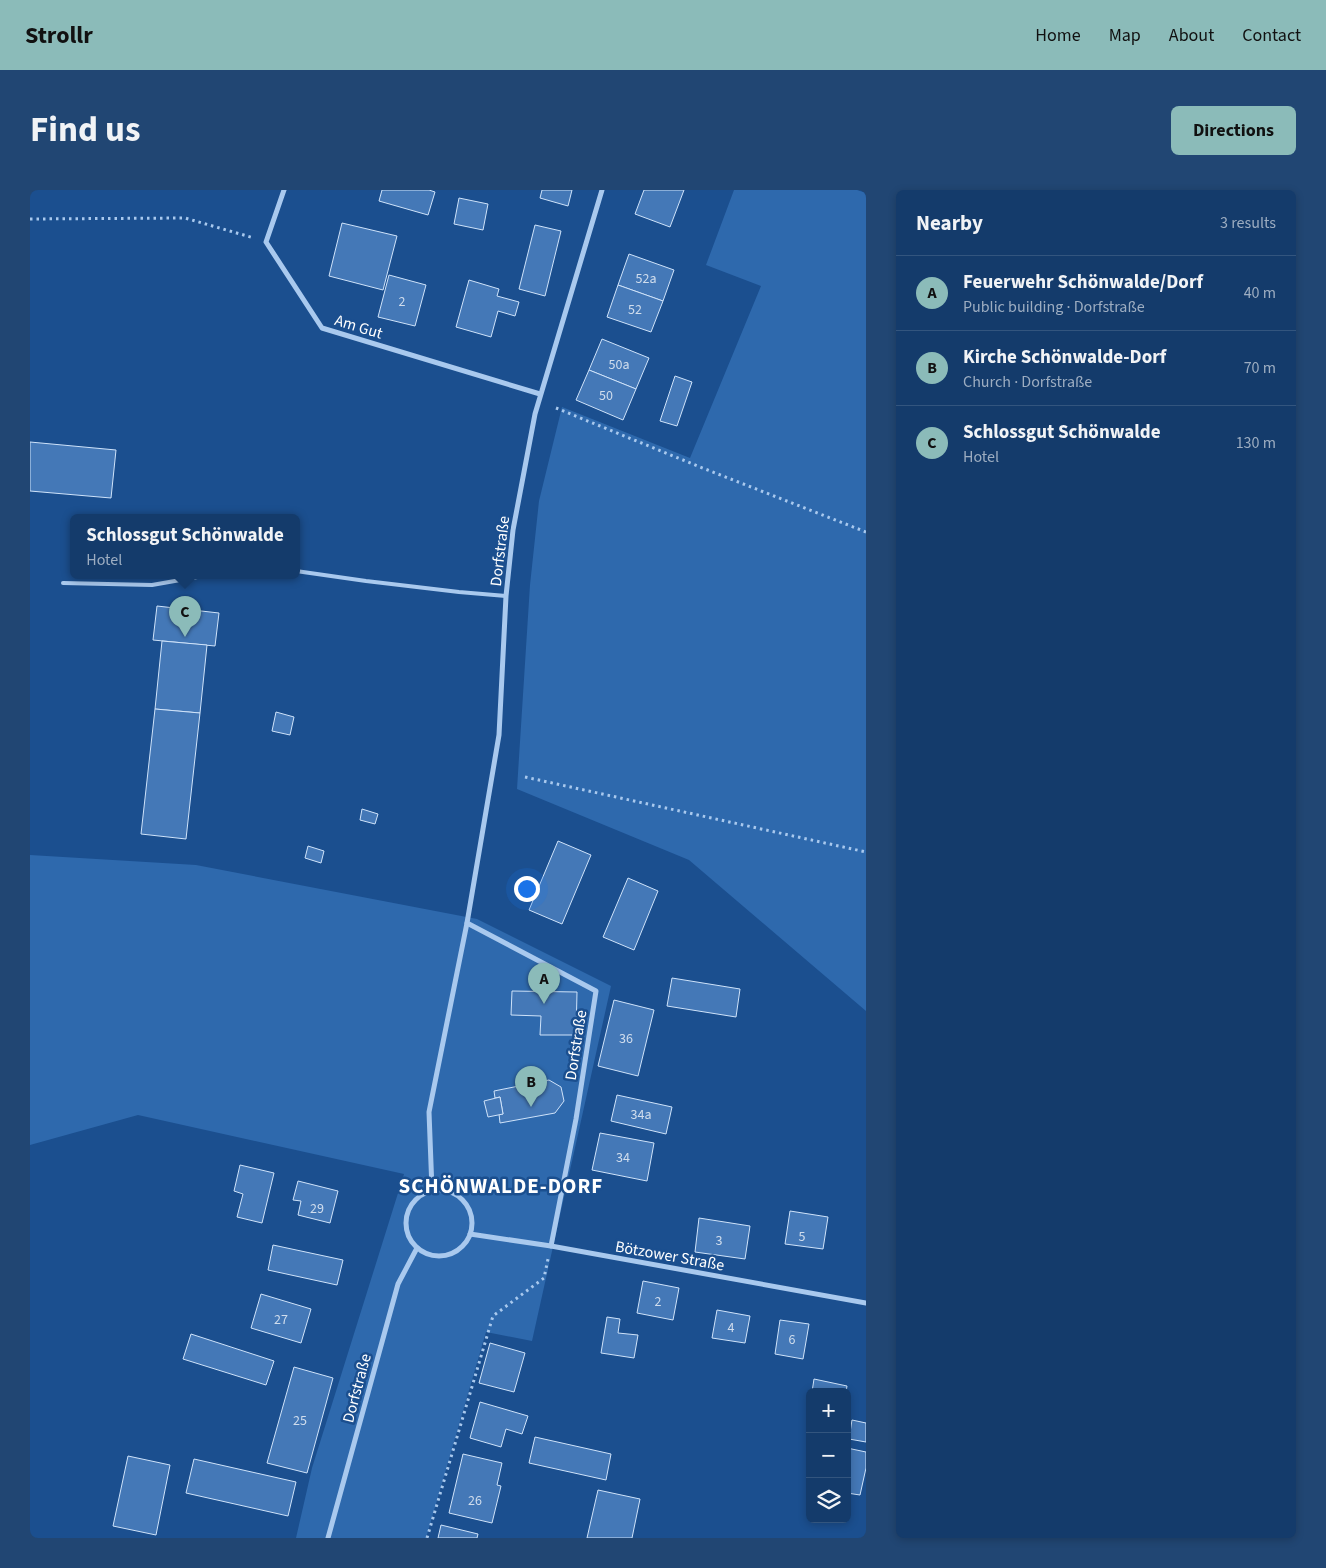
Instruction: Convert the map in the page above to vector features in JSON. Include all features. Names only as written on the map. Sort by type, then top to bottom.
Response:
[{"type":"street","points":[[266,242],[284,190]]},
{"type":"street","name":"Dorfstraße","points":[[432,1190],[429,1112],[466,923],[499,735],[506,596],[513,530],[540,394],[602,190]]},
{"type":"street","name":"Am Gut","points":[[266,242],[322,328],[540,394]]},
{"type":"street","name":"Dorfstraße","points":[[466,923],[596,991],[576,1119],[551,1246]]},
{"type":"street","points":[[432,1190],[452,1192],[466,1205],[470,1214],[472,1224],[470,1234],[465,1243],[457,1250],[448,1254],[437,1256],[427,1253],[417,1248],[406,1230],[408,1209],[422,1194],[432,1190]]},
{"type":"street","name":"Bötzower Straße","points":[[470,1234],[551,1246],[866,1303]]},
{"type":"street","name":"Dorfstraße","points":[[328,1538],[398,1284],[417,1248]]},
{"type":"lane","points":[[300,572],[459,592],[506,596]]},
{"type":"lane","points":[[63,583],[152,585],[186,579]]},
{"type":"path","points":[[30,219],[185,218],[266,242]]},
{"type":"path","points":[[556,408],[866,532]]},
{"type":"path","points":[[525,778],[866,852]]},
{"type":"path","points":[[427,1538],[493,1316],[544,1278],[551,1246]]},
{"type":"shaded area","points":[[734,190],[857,190],[866,193],[866,1011],[689,860],[517,789],[530,585],[539,501],[562,407],[690,458],[761,286],[706,265]]},
{"type":"shaded area","points":[[30,855],[196,865],[477,919],[611,986],[532,1341],[486,1332],[426,1538],[296,1538],[312,1468],[404,1174],[138,1115],[30,1145]]},
{"type":"building","points":[[382,190],[429,190],[435,192],[428,215],[379,201]]},
{"type":"building","points":[[542,190],[572,190],[568,206],[540,198]]},
{"type":"building","points":[[644,190],[684,190],[670,227],[635,214]]},
{"type":"building","points":[[459,198],[488,204],[483,230],[454,224]]},
{"type":"building","points":[[342,223],[397,236],[383,290],[329,276]]},
{"type":"building","points":[[535,225],[561,231],[545,296],[519,289]]},
{"type":"building","points":[[629,254],[674,270],[663,301],[618,285]]},
{"type":"building","points":[[389,275],[426,285],[415,326],[378,317]]},
{"type":"building","points":[[469,280],[499,289],[497,296],[519,302],[515,316],[498,311],[491,337],[456,327]]},
{"type":"building","points":[[618,285],[663,301],[651,332],[607,317]]},
{"type":"building","points":[[602,339],[649,358],[636,389],[589,370]]},
{"type":"building","points":[[589,370],[636,389],[623,420],[576,400]]},
{"type":"building","points":[[675,376],[692,382],[677,426],[660,421]]},
{"type":"building","points":[[30,442],[116,450],[111,498],[30,491]]},
{"type":"building","points":[[157,606],[219,613],[215,646],[153,640]]},
{"type":"building","points":[[162,641],[207,645],[200,713],[155,709]]},
{"type":"building","points":[[155,709],[200,713],[186,839],[141,834]]},
{"type":"building","points":[[276,712],[294,717],[290,735],[272,731]]},
{"type":"building","points":[[362,809],[378,814],[375,824],[360,820]]},
{"type":"building","points":[[558,841],[591,855],[562,924],[529,910]]},
{"type":"building","points":[[308,846],[324,851],[321,863],[305,858]]},
{"type":"building","points":[[628,878],[658,891],[634,950],[603,937]]},
{"type":"building","points":[[672,978],[740,989],[736,1017],[667,1006]]},
{"type":"building","points":[[512,991],[577,992],[576,1035],[540,1035],[541,1016],[511,1015]]},
{"type":"building","points":[[614,1000],[654,1010],[638,1076],[598,1066]]},
{"type":"building","points":[[549,1080],[561,1087],[564,1101],[555,1113],[500,1123],[499,1114],[503,1114],[500,1097],[495,1098],[494,1091]]},
{"type":"building","points":[[617,1095],[672,1107],[666,1134],[611,1121]]},
{"type":"building","points":[[500,1097],[503,1114],[488,1117],[484,1101]]},
{"type":"building","points":[[600,1133],[654,1143],[647,1181],[592,1170]]},
{"type":"building","points":[[240,1165],[274,1173],[262,1223],[237,1217],[243,1194],[234,1191]]},
{"type":"building","points":[[298,1181],[338,1191],[330,1223],[298,1215],[301,1201],[293,1200]]},
{"type":"building","points":[[790,1211],[828,1217],[823,1249],[785,1244]]},
{"type":"building","points":[[699,1218],[750,1226],[745,1259],[695,1252]]},
{"type":"building","points":[[273,1245],[343,1260],[337,1285],[268,1270]]},
{"type":"building","points":[[643,1281],[679,1288],[673,1320],[637,1313]]},
{"type":"building","points":[[261,1294],[311,1309],[301,1343],[251,1328]]},
{"type":"building","points":[[717,1310],[750,1316],[745,1343],[712,1338]]},
{"type":"building","points":[[607,1317],[620,1319],[618,1333],[638,1335],[634,1358],[601,1353]]},
{"type":"building","points":[[780,1320],[809,1324],[803,1359],[775,1354]]},
{"type":"building","points":[[191,1334],[274,1361],[266,1385],[183,1359]]},
{"type":"building","points":[[490,1343],[525,1353],[514,1392],[479,1383]]},
{"type":"building","points":[[294,1367],[333,1378],[307,1473],[267,1463]]},
{"type":"building","points":[[814,1379],[847,1386],[847,1388],[813,1388]]},
{"type":"building","points":[[480,1402],[528,1416],[522,1434],[506,1429],[501,1447],[470,1438]]},
{"type":"building","points":[[852,1420],[866,1423],[866,1442],[851,1439]]},
{"type":"building","points":[[535,1437],[611,1454],[606,1480],[529,1463]]},
{"type":"building","points":[[851,1449],[866,1452],[866,1468],[860,1495],[851,1494]]},
{"type":"building","points":[[463,1454],[502,1463],[497,1485],[501,1486],[492,1523],[449,1513]]},
{"type":"building","points":[[128,1456],[170,1465],[156,1535],[113,1526]]},
{"type":"building","points":[[194,1459],[296,1482],[288,1516],[186,1493]]},
{"type":"building","points":[[598,1490],[640,1499],[632,1538],[587,1538]]},
{"type":"building","points":[[441,1525],[478,1534],[477,1538],[438,1538]]},
{"type":"place","name":"Schlossgut Schönwalde","points":[[185,637]]},
{"type":"place","name":"Feuerwehr Schönwalde/Dorf","points":[[544,1004]]},
{"type":"place","name":"Kirche Schönwalde-Dorf","points":[[531,1107]]},
{"type":"district","name":"SCHÖNWALDE-DORF","points":[[501,1186]]}]
